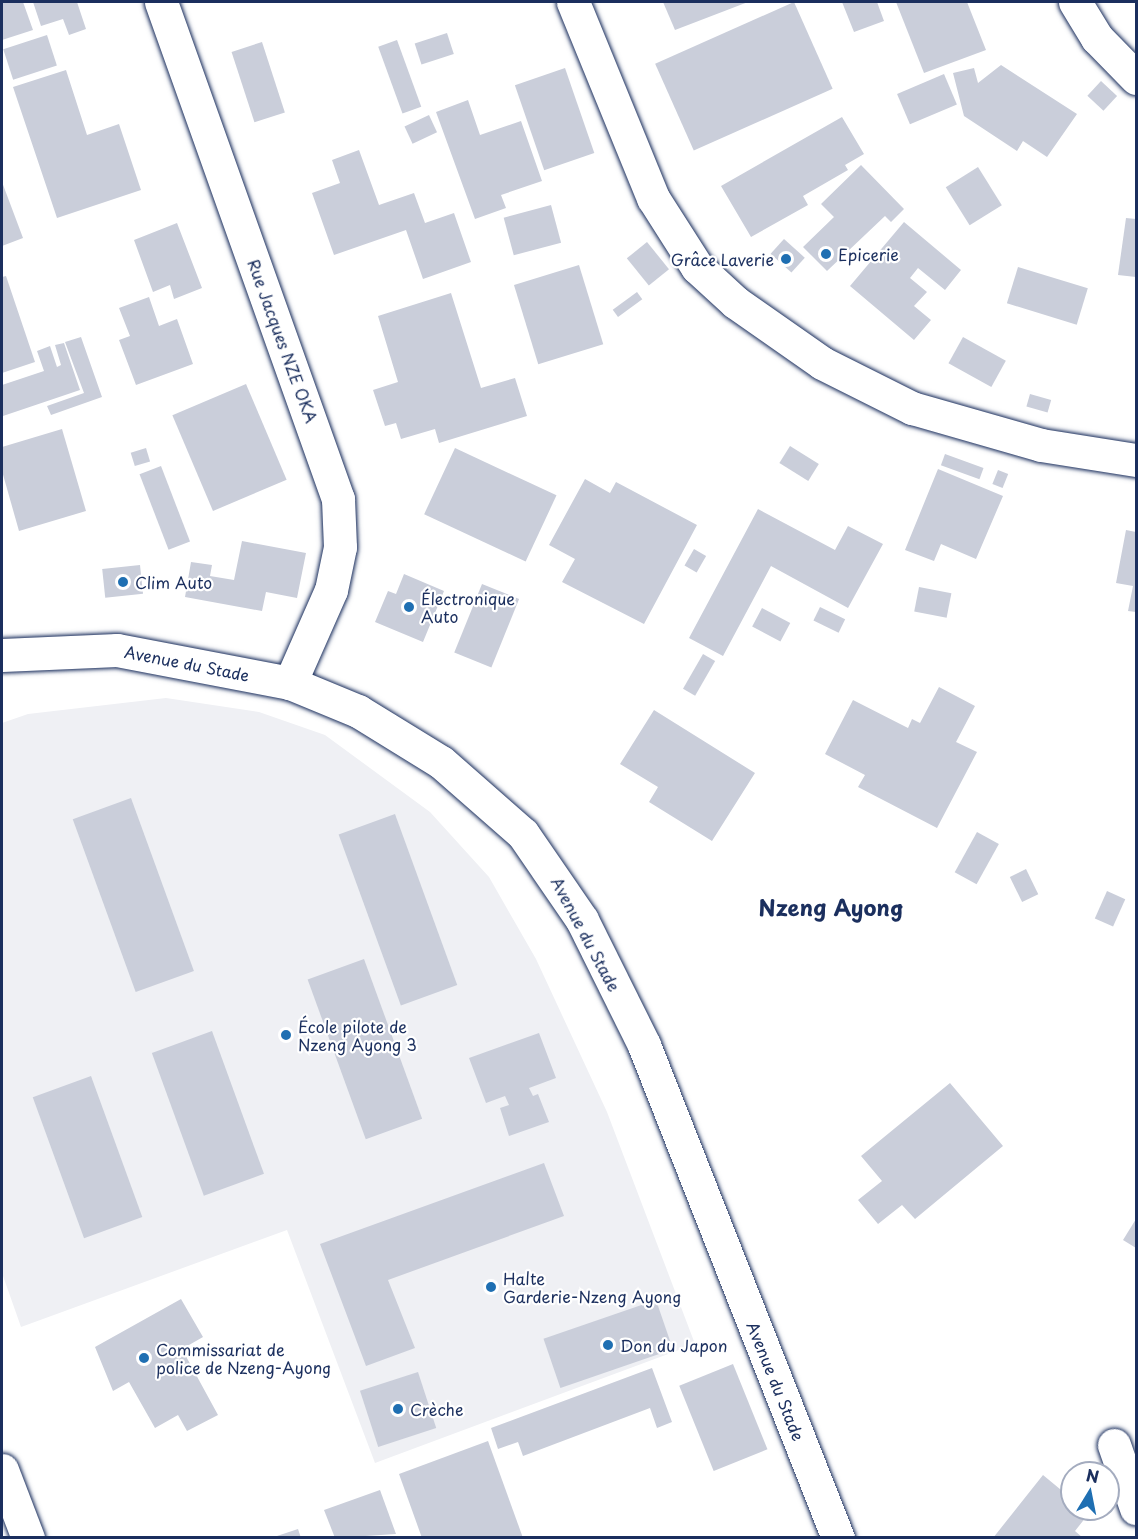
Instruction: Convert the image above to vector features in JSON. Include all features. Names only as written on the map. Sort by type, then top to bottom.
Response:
[{"type":"street","name":"Rue Jacques NZE OKA","points":[[161,2],[338,499],[340,547],[331,590],[290,683]]},
{"type":"street","points":[[573,2],[653,198],[697,267],[735,302],[822,363],[912,408],[1041,445],[1137,460]]},
{"type":"street","points":[[1075,2],[1097,38],[1137,78]]},
{"type":"street","name":"Avenue du Stade","points":[[2,655],[117,650],[290,683],[358,711],[441,762],[523,834],[550,867],[644,1045],[838,1538]]},
{"type":"street","points":[[1114,1445],[1137,1508]]},
{"type":"street","points":[[2,1470],[28,1538]]},
{"type":"shaded area","name":"École pilote de Nzeng Ayong 3","points":[[166,698],[259,712],[325,735],[430,812],[489,877],[536,959],[607,1112],[695,1344],[375,1463],[287,1230],[21,1327],[2,1273],[2,723],[28,714]]},
{"type":"building","points":[[2,2],[23,2],[33,30],[2,40]]},
{"type":"building","points":[[33,2],[77,2],[86,29],[69,35],[63,19],[41,26]]},
{"type":"building","points":[[663,2],[748,2],[675,30]]},
{"type":"building","points":[[794,2],[833,89],[694,151],[655,64]]},
{"type":"building","points":[[842,2],[877,2],[884,21],[854,32]]},
{"type":"building","points":[[896,2],[967,2],[986,50],[924,73]]},
{"type":"building","points":[[447,33],[454,54],[421,64],[415,44]]},
{"type":"building","points":[[47,35],[57,65],[13,80],[3,49]]},
{"type":"building","points":[[397,40],[421,107],[402,114],[378,47]]},
{"type":"building","points":[[262,42],[285,112],[254,122],[232,52]]},
{"type":"building","points":[[1001,65],[1077,114],[1047,157],[1023,141],[1017,151],[964,116],[953,73],[974,68],[978,83]]},
{"type":"building","points":[[565,68],[594,153],[544,170],[515,85]]},
{"type":"building","points":[[66,70],[87,135],[119,124],[141,190],[57,218],[13,87]]},
{"type":"building","points":[[944,74],[957,104],[910,124],[897,94]]},
{"type":"building","points":[[1101,81],[1117,96],[1103,111],[1087,96]]},
{"type":"building","points":[[468,100],[480,135],[521,121],[542,181],[501,195],[506,208],[475,219],[436,112]]},
{"type":"building","points":[[429,115],[437,132],[413,144],[405,126]]},
{"type":"building","points":[[842,117],[864,154],[845,165],[848,170],[803,196],[808,205],[751,237],[721,186]]},
{"type":"building","points":[[359,150],[379,205],[414,193],[425,223],[454,213],[471,262],[423,279],[406,230],[334,255],[312,193],[340,183],[332,160]]},
{"type":"building","points":[[861,165],[904,209],[891,222],[885,216],[827,271],[803,247],[834,217],[821,204]]},
{"type":"building","points":[[978,167],[1002,205],[970,225],[946,187]]},
{"type":"building","points":[[2,182],[23,238],[2,246]]},
{"type":"building","points":[[551,205],[561,243],[514,255],[504,218]]},
{"type":"building","points":[[1126,218],[1136,219],[1136,277],[1118,275]]},
{"type":"building","points":[[904,222],[961,270],[945,290],[918,268],[910,278],[927,292],[914,306],[931,320],[914,340],[850,286]]},
{"type":"building","points":[[177,223],[202,288],[174,299],[170,285],[153,292],[134,240]]},
{"type":"building","points":[[784,239],[805,258],[791,273],[771,254]]},
{"type":"building","points":[[647,242],[669,269],[649,286],[627,258]]},
{"type":"building","points":[[579,265],[603,344],[538,364],[514,285]]},
{"type":"building","points":[[1018,267],[1088,288],[1077,325],[1007,303]]},
{"type":"building","points":[[6,276],[35,362],[2,373],[2,277]]},
{"type":"building","points":[[637,292],[642,299],[618,317],[613,310]]},
{"type":"building","points":[[451,293],[481,388],[515,378],[527,416],[439,443],[435,429],[401,439],[396,423],[385,426],[373,390],[398,382],[378,316]]},
{"type":"building","points":[[149,297],[159,326],[177,319],[193,364],[136,385],[119,340],[130,336],[119,308]]},
{"type":"building","points":[[81,337],[102,397],[51,415],[47,406],[84,393],[65,342]]},
{"type":"building","points":[[963,337],[1006,361],[991,387],[948,363]]},
{"type":"building","points":[[64,343],[80,390],[3,416],[2,385],[44,371],[37,351],[50,346],[57,367],[61,365],[55,345]]},
{"type":"building","points":[[246,384],[287,480],[213,511],[172,415]]},
{"type":"building","points":[[1030,394],[1051,400],[1048,413],[1026,406]]},
{"type":"building","points":[[62,429],[86,511],[19,531],[2,471],[2,447]]},
{"type":"building","points":[[790,446],[819,464],[808,481],[779,463]]},
{"type":"building","points":[[146,448],[150,461],[135,466],[131,453]]},
{"type":"building","points":[[455,448],[557,495],[526,561],[424,514]]},
{"type":"building","points":[[945,454],[984,468],[979,479],[941,465]]},
{"type":"building","points":[[161,466],[190,542],[169,550],[140,474]]},
{"type":"building","points":[[938,469],[1003,496],[976,559],[941,544],[934,561],[905,550]]},
{"type":"building","points":[[998,470],[1008,474],[1003,488],[992,484]]},
{"type":"building","points":[[585,479],[610,493],[616,482],[697,525],[644,624],[562,582],[575,559],[549,545]]},
{"type":"building","points":[[758,509],[835,550],[848,526],[883,544],[848,608],[771,566],[723,656],[689,638]]},
{"type":"building","points":[[1126,530],[1136,532],[1136,612],[1128,611],[1133,586],[1116,583]]},
{"type":"building","points":[[242,541],[306,553],[297,598],[266,592],[262,611],[185,597],[191,562],[212,565],[210,576],[234,580]]},
{"type":"building","points":[[694,549],[706,556],[697,572],[684,565]]},
{"type":"building","points":[[140,565],[143,594],[105,598],[102,569]]},
{"type":"building","points":[[404,574],[444,591],[423,642],[375,622],[388,591],[396,594]]},
{"type":"building","points":[[482,584],[519,599],[491,668],[454,653]]},
{"type":"building","points":[[919,587],[951,593],[947,618],[914,612]]},
{"type":"building","points":[[820,607],[845,619],[839,633],[813,620]]},
{"type":"building","points":[[762,608],[790,623],[780,642],[752,627]]},
{"type":"building","points":[[703,654],[715,661],[695,696],[683,689]]},
{"type":"building","points":[[939,687],[975,706],[956,742],[977,752],[937,828],[858,787],[865,775],[825,754],[853,700],[908,728],[912,719],[920,723]]},
{"type":"building","points":[[654,710],[755,773],[712,841],[649,802],[658,787],[620,764]]},
{"type":"building","points":[[131,798],[194,971],[136,992],[73,819]]},
{"type":"building","points":[[395,814],[457,985],[401,1006],[339,835]]},
{"type":"building","points":[[977,832],[999,844],[977,884],[955,872]]},
{"type":"building","points":[[1026,869],[1038,894],[1022,902],[1010,877]]},
{"type":"building","points":[[1107,891],[1125,899],[1113,927],[1095,918]]},
{"type":"building","points":[[364,959],[422,1119],[366,1139],[308,980]]},
{"type":"building","points":[[212,1031],[264,1174],[204,1196],[152,1053]]},
{"type":"building","points":[[539,1033],[556,1078],[529,1088],[533,1096],[538,1094],[549,1122],[509,1136],[500,1108],[509,1105],[505,1096],[486,1103],[469,1058]]},
{"type":"building","points":[[91,1076],[142,1217],[84,1238],[33,1097]]},
{"type":"building","points":[[950,1083],[1003,1146],[915,1219],[902,1205],[878,1224],[858,1200],[882,1181],[861,1156]]},
{"type":"building","points":[[544,1163],[564,1216],[388,1280],[415,1348],[366,1366],[320,1244]]},
{"type":"building","points":[[1136,1219],[1136,1248],[1123,1240]]},
{"type":"building","name":"Commissariat de police de Nzeng-Ayong","points":[[181,1299],[203,1337],[182,1349],[218,1415],[187,1431],[178,1415],[155,1428],[129,1382],[113,1391],[95,1347]]},
{"type":"building","name":"Don du Japon","points":[[656,1300],[673,1349],[560,1388],[543,1339]]},
{"type":"building","points":[[733,1364],[767,1449],[714,1471],[679,1386]]},
{"type":"building","points":[[652,1368],[672,1422],[657,1428],[650,1408],[523,1456],[518,1442],[498,1449],[491,1428]]},
{"type":"building","name":"Crèche","points":[[418,1372],[436,1428],[378,1447],[360,1391]]},
{"type":"building","points":[[488,1441],[523,1538],[422,1538],[399,1474]]},
{"type":"building","points":[[1043,1475],[1060,1489],[1060,1521],[1083,1521],[1075,1531],[1083,1538],[993,1538]]},
{"type":"building","points":[[380,1490],[396,1534],[335,1538],[324,1510]]},
{"type":"building","points":[[298,1529],[301,1538],[274,1538],[274,1537]]},
{"type":"place","name":"Epicerie","points":[[826,254]]},
{"type":"place","name":"Grâce Laverie","points":[[786,259]]},
{"type":"place","name":"Clim Auto","points":[[123,582]]},
{"type":"place","name":"Électronique Auto","points":[[409,607]]},
{"type":"place","name":"École pilote de Nzeng Ayong 3","points":[[286,1035]]},
{"type":"place","name":"Halte Garderie-Nzeng Ayong","points":[[491,1287]]},
{"type":"place","name":"Don du Japon","points":[[608,1345]]},
{"type":"place","name":"Commissariat de police de Nzeng-Ayong","points":[[144,1358]]},
{"type":"place","name":"Crèche","points":[[398,1409]]},
{"type":"district","name":"Nzeng Ayong","points":[[831,907]]}]
